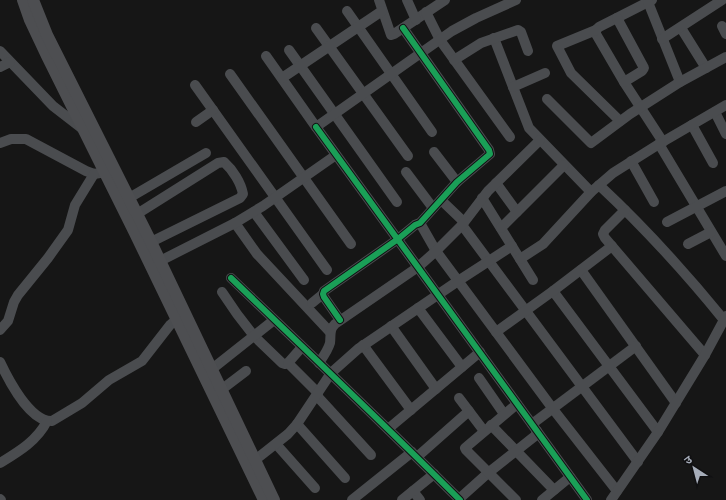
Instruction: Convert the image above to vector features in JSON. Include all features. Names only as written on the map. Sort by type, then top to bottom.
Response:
[{"type":"main road","points":[[23,0],[30,20],[88,128],[129,198],[274,500]]},
{"type":"main road","points":[[33,0],[88,128],[99,173],[177,319],[264,500]]},
{"type":"street","points":[[379,0],[391,35],[445,0]]},
{"type":"street","points":[[406,0],[416,20]]},
{"type":"street","points":[[316,127],[421,52],[476,18],[516,0]]},
{"type":"street","points":[[662,39],[722,0]]},
{"type":"street","points":[[620,122],[572,73],[557,46],[596,30],[599,27],[650,1],[662,39],[680,82]]},
{"type":"street","points":[[347,11],[432,132]]},
{"type":"street","points":[[282,78],[382,11]]},
{"type":"street","points":[[426,12],[440,40],[510,137]]},
{"type":"street","points":[[617,18],[644,68],[642,71],[624,82]]},
{"type":"street","points":[[316,28],[408,156]]},
{"type":"street","points":[[312,303],[323,294],[324,291],[398,239],[415,225],[420,223],[457,182],[490,154],[489,150],[403,28]]},
{"type":"street","points":[[681,28],[706,68]]},
{"type":"street","points":[[596,30],[596,34],[726,256]]},
{"type":"street","points":[[454,60],[481,43],[520,31],[528,51]]},
{"type":"street","points":[[494,38],[529,128],[564,165],[625,210],[688,276],[725,318],[658,432],[611,500]]},
{"type":"street","points":[[289,50],[397,202]]},
{"type":"street","points":[[0,51],[53,106],[88,128]]},
{"type":"street","points":[[266,56],[336,155],[587,500]]},
{"type":"street","points":[[547,99],[591,143],[640,107],[680,82],[726,57]]},
{"type":"street","points":[[0,67],[10,62]]},
{"type":"street","points":[[513,87],[545,73]]},
{"type":"street","points":[[230,74],[351,244]]},
{"type":"street","points":[[195,85],[327,270]]},
{"type":"street","points":[[520,259],[543,244],[595,188],[631,161],[726,105]]},
{"type":"street","points":[[196,122],[213,110]]},
{"type":"street","points":[[714,112],[726,134]]},
{"type":"street","points":[[692,125],[712,163]]},
{"type":"street","points":[[0,143],[11,138],[26,139],[99,173],[75,205],[68,230],[48,258],[18,295],[14,302],[8,321],[0,330]]},
{"type":"street","points":[[319,363],[330,343],[330,332],[335,324],[418,267],[436,251],[463,224],[482,198],[496,183],[540,140]]},
{"type":"street","points":[[434,152],[457,182]]},
{"type":"street","points":[[129,198],[206,153]]},
{"type":"street","points":[[160,261],[254,212],[336,155]]},
{"type":"street","points":[[631,161],[654,202]]},
{"type":"street","points":[[137,214],[218,163],[224,162],[229,166],[242,188],[243,194],[240,198],[151,242]]},
{"type":"street","points":[[501,228],[564,165]]},
{"type":"street","points":[[406,172],[433,208]]},
{"type":"street","points":[[496,183],[517,212]]},
{"type":"street","points":[[667,222],[726,191]]},
{"type":"street","points":[[482,198],[532,280]]},
{"type":"street","points":[[441,200],[463,224],[525,312],[638,462]]},
{"type":"street","points":[[625,210],[605,230],[603,234],[705,354]]},
{"type":"street","points":[[254,212],[304,280]]},
{"type":"street","points":[[235,223],[257,254],[330,332]]},
{"type":"street","points":[[420,223],[436,251],[553,409],[617,491]]},
{"type":"street","points":[[688,244],[712,232]]},
{"type":"street","points":[[255,460],[276,444],[297,424],[331,373],[363,345],[458,280],[512,246]]},
{"type":"street","points":[[496,332],[525,312],[612,246]]},
{"type":"street","points":[[581,270],[676,403]]},
{"type":"street","points":[[231,278],[331,373],[460,500],[488,472],[535,436],[534,428]]},
{"type":"street","points":[[553,291],[658,432]]},
{"type":"street","points":[[222,292],[254,336],[282,363],[288,363],[302,347]]},
{"type":"street","points":[[323,294],[340,320]]},
{"type":"street","points":[[418,308],[462,367]]},
{"type":"street","points":[[0,464],[33,440],[47,422],[52,421],[70,410],[109,380],[142,361],[166,330],[177,319]]},
{"type":"street","points":[[212,369],[274,320]]},
{"type":"street","points":[[391,326],[436,389]]},
{"type":"street","points":[[363,345],[410,410]]},
{"type":"street","points":[[534,428],[553,409],[636,346]]},
{"type":"street","points":[[388,429],[480,352]]},
{"type":"street","points":[[0,362],[21,398],[34,413],[47,422]]},
{"type":"street","points":[[288,363],[371,455]]},
{"type":"street","points":[[221,390],[246,371]]},
{"type":"street","points":[[479,378],[504,414]]},
{"type":"street","points":[[459,398],[469,411],[516,451],[554,490]]},
{"type":"street","points":[[516,500],[465,448],[517,404]]},
{"type":"street","points":[[352,500],[415,455],[469,411]]},
{"type":"street","points":[[297,424],[345,478]]},
{"type":"street","points":[[276,444],[315,488]]},
{"type":"street","points":[[402,500],[434,474]]},
{"type":"street","points":[[542,500],[570,477]]},
{"type":"street","points":[[413,492],[420,500]]},
{"type":"cycle path","points":[[340,320],[324,297],[324,291],[398,239],[415,225],[420,223],[457,182],[490,154],[489,150],[403,28]]},
{"type":"cycle path","points":[[316,127],[587,500]]},
{"type":"cycle path","points":[[231,278],[460,500]]}]
